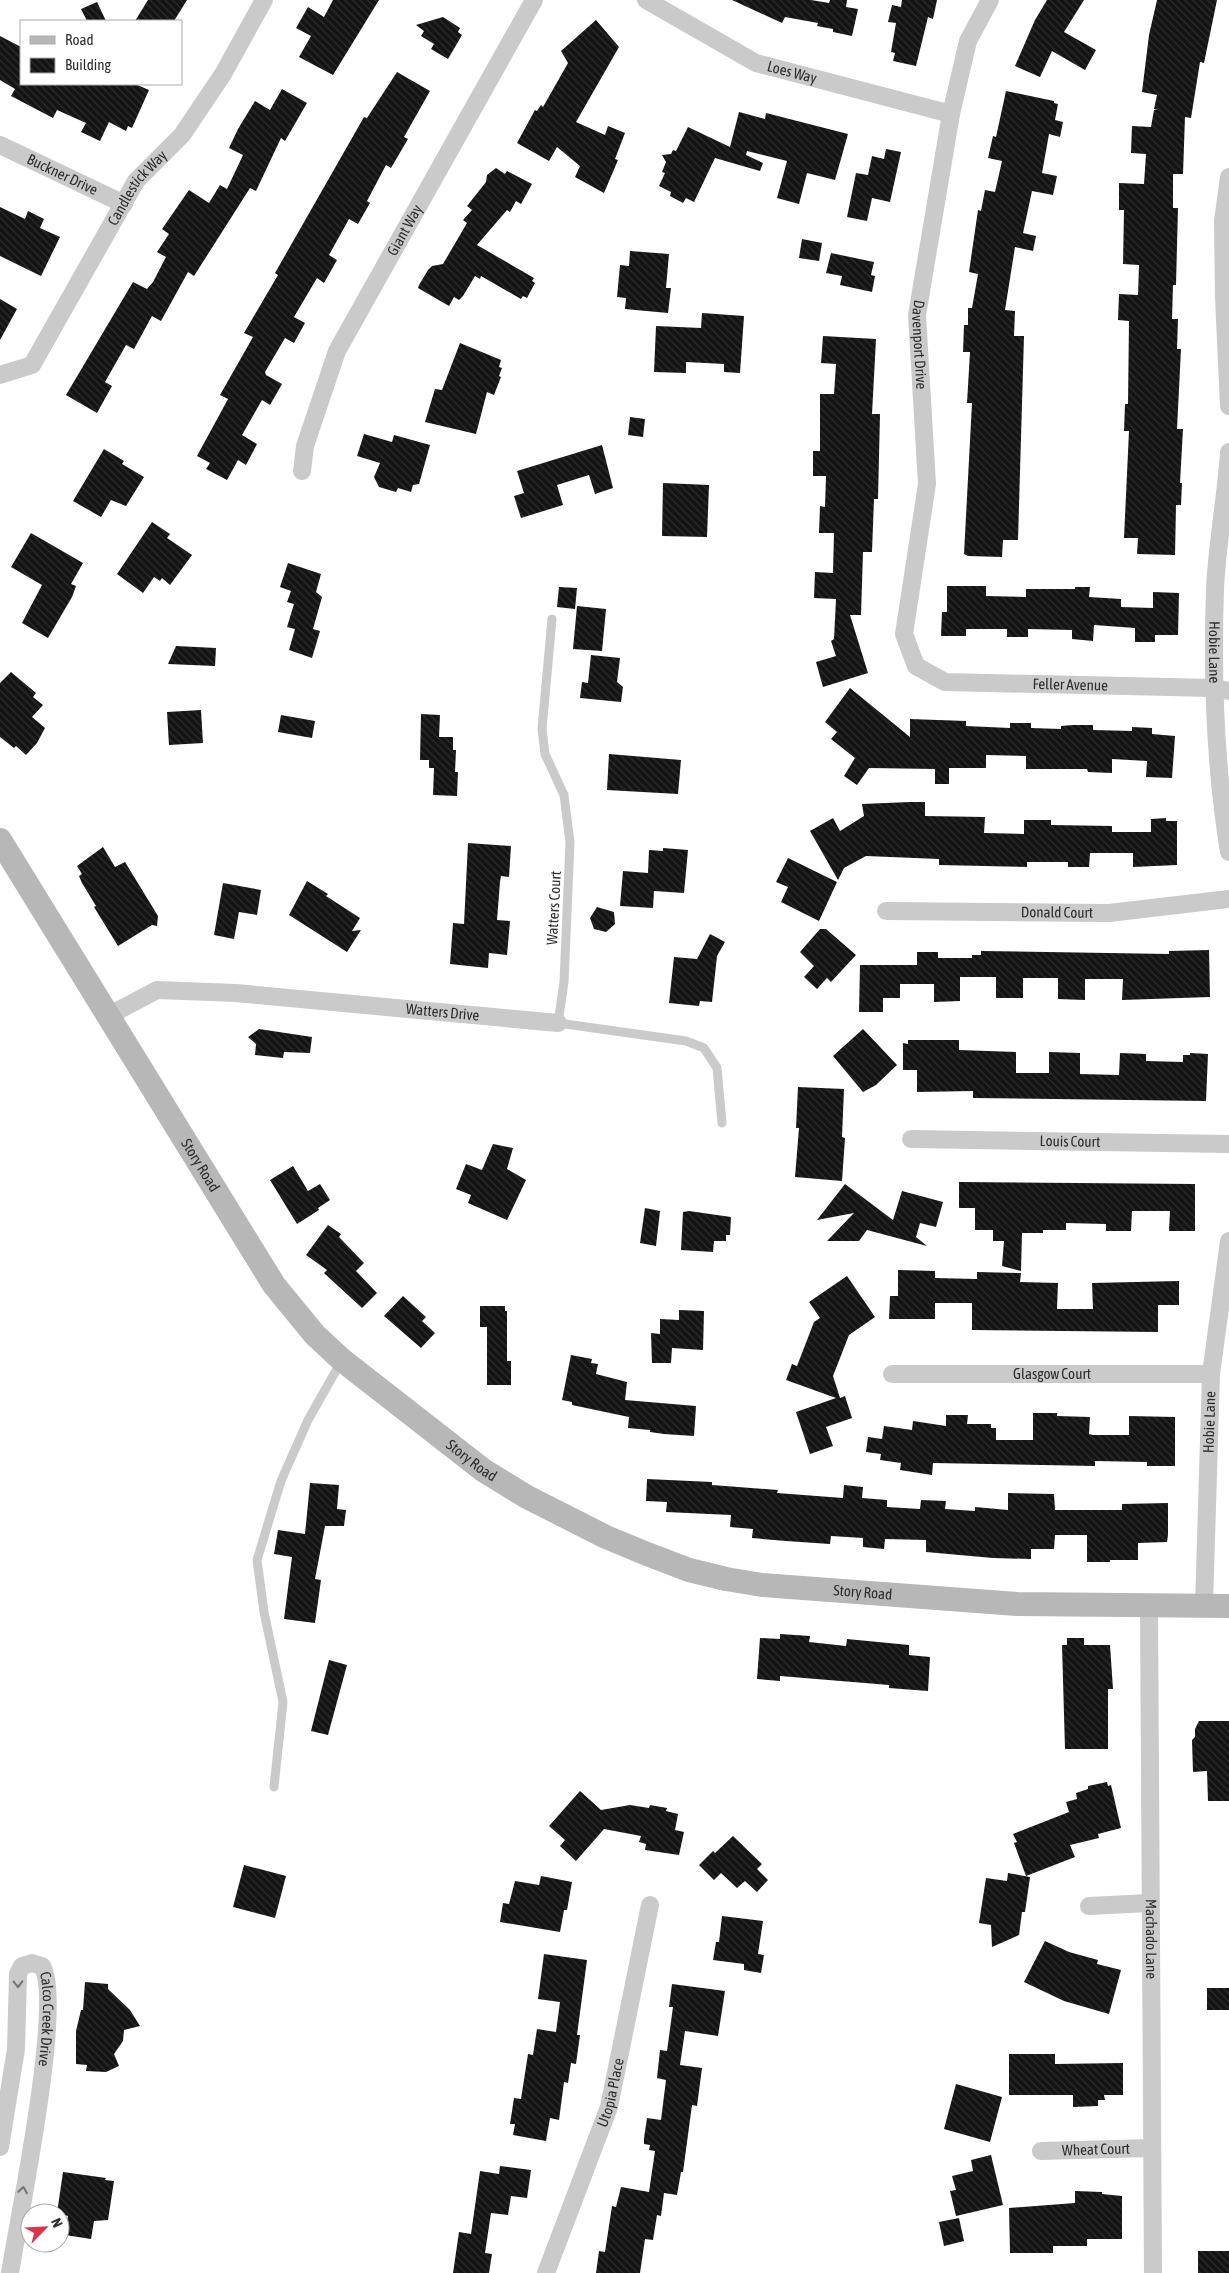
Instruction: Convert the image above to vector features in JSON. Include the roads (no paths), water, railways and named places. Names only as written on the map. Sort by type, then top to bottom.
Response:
[{"type":"street","name":"Candlestick Way","points":[[5,372],[32,365],[136,181],[182,135],[223,74],[264,0]]},
{"type":"street","name":"Giant Way","points":[[302,471],[305,446],[337,351],[534,0]]},
{"type":"street","name":"Loes Way","points":[[646,0],[756,63],[951,114]]},
{"type":"street","name":"Davenport Drive","points":[[916,666],[904,634],[927,484],[917,315],[951,114],[968,41],[990,0]]},
{"type":"street","name":"Buckner Drive","points":[[0,145],[124,204]]},
{"type":"street","points":[[1229,177],[1223,221],[1229,406]]},
{"type":"street","name":"Hobie Lane","points":[[1229,452],[1216,588],[1221,690],[1221,803],[1229,852]]},
{"type":"street","name":"Feller Avenue","points":[[916,666],[945,682],[1221,690]]},
{"type":"street","name":"Story Road","points":[[0,840],[274,1285],[315,1335],[342,1360],[483,1470],[527,1497],[606,1537],[689,1570],[726,1580],[762,1585],[1017,1604],[1149,1607],[1229,1606]]},
{"type":"street","name":"Donald Court","points":[[886,911],[1109,913],[1229,899]]},
{"type":"street","name":"Watters Drive","points":[[108,1016],[157,990],[236,993],[558,1023]]},
{"type":"street","name":"Louis Court","points":[[911,1138],[1229,1144]]},
{"type":"street","name":"Hobie Lane","points":[[1204,1606],[1211,1374],[1229,1241]]},
{"type":"street","name":"Glasgow Court","points":[[892,1374],[1211,1374]]},
{"type":"street","name":"Machado Lane","points":[[1149,1607],[1150,2148],[1153,2273]]},
{"type":"street","points":[[1089,1906],[1150,1903]]},
{"type":"street","name":"Utopia Place","points":[[546,2273],[609,2108],[650,1905]]},
{"type":"street","name":"Calco Creek Drive","points":[[0,2146],[16,2049],[18,1974],[22,1966],[32,1963],[42,1966],[46,1973],[48,2010],[45,2060],[10,2273]]},
{"type":"street","name":"Wheat Court","points":[[1041,2151],[1150,2148]]},
{"type":"lane","name":"Watters Court","points":[[552,620],[542,729],[545,754],[564,795],[570,842],[564,982],[558,1023]]},
{"type":"lane","name":"Watters Drive","points":[[558,1023],[686,1042],[704,1048],[717,1068],[722,1124]]},
{"type":"lane","points":[[274,1788],[283,1702],[264,1612],[257,1560],[281,1481],[308,1420],[342,1360]]}]
